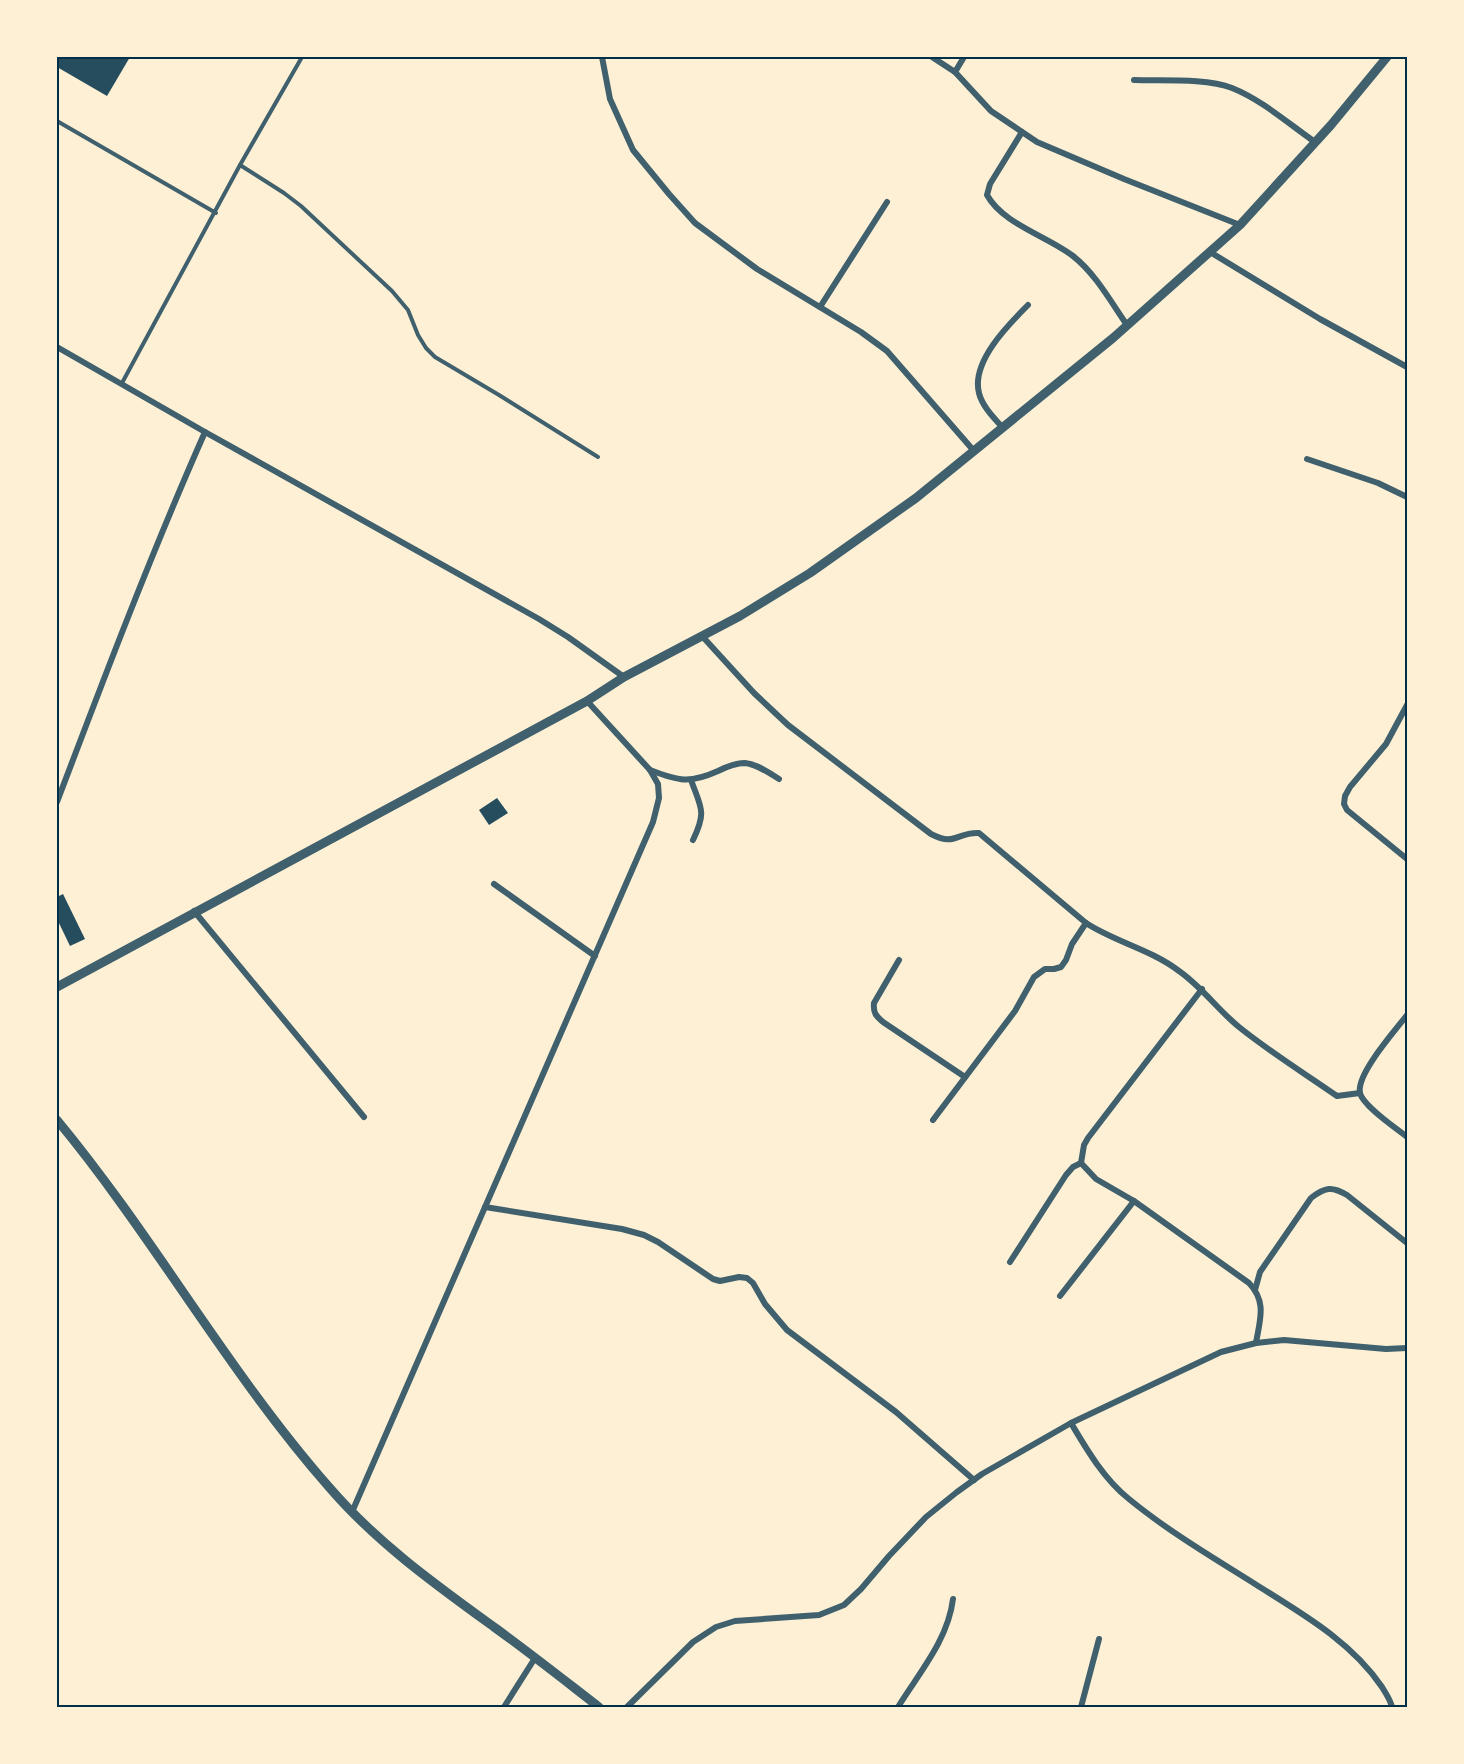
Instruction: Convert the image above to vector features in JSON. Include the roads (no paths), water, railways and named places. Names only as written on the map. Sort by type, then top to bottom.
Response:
[{"type":"street","points":[[602,57],[610,99],[633,150],[695,223],[757,269],[861,332],[887,351],[974,451]]},
{"type":"street","points":[[932,57],[955,72],[991,111],[1037,142],[1240,225]]},
{"type":"street","points":[[955,72],[964,57]]},
{"type":"street","points":[[57,987],[740,616],[810,573],[916,498],[1127,325],[1210,252],[1240,225],[1387,57]]},
{"type":"street","points":[[1134,80],[1210,83],[1232,88],[1254,99],[1315,142]]},
{"type":"street","points":[[1022,132],[990,184],[987,195],[992,204],[1038,236],[1074,257],[1096,282],[1127,325]]},
{"type":"street","points":[[820,307],[887,202]]},
{"type":"street","points":[[1210,252],[1320,319],[1407,367]]},
{"type":"street","points":[[1002,428],[982,403],[978,382],[980,370],[999,336],[1028,305]]},
{"type":"street","points":[[57,347],[539,619],[624,677]]},
{"type":"street","points":[[57,802],[127,618],[205,432]]},
{"type":"street","points":[[1307,459],[1378,483],[1407,497]]},
{"type":"street","points":[[702,636],[754,693],[788,725],[931,834],[940,839],[950,840],[970,832],[979,833],[1086,922],[1101,933],[1138,947],[1166,962],[1202,989],[1238,1026],[1337,1096],[1360,1093]]},
{"type":"street","points":[[352,1512],[653,822],[658,798],[658,784],[650,770],[587,700]]},
{"type":"street","points":[[1407,705],[1386,744],[1350,787],[1344,804],[1347,810],[1407,859]]},
{"type":"street","points":[[650,770],[684,781],[705,777],[733,765],[745,763],[759,767],[779,779]]},
{"type":"street","points":[[691,780],[701,808],[702,818],[693,840]]},
{"type":"street","points":[[494,884],[594,956]]},
{"type":"street","points":[[194,911],[364,1116]]},
{"type":"street","points":[[933,1120],[1015,1011],[1034,977],[1045,969],[1061,966],[1086,922]]},
{"type":"street","points":[[899,960],[874,1003],[873,1010],[883,1022],[965,1077]]},
{"type":"street","points":[[1081,1163],[1084,1144],[1088,1138],[1202,989]]},
{"type":"street","points":[[1407,1015],[1369,1065],[1361,1079],[1360,1093],[1367,1104],[1407,1137]]},
{"type":"street","points":[[57,1120],[149,1242],[273,1419],[329,1488],[387,1545],[599,1707]]},
{"type":"street","points":[[1081,1163],[1096,1179],[1134,1201],[1255,1290],[1262,1311],[1256,1343]]},
{"type":"street","points":[[1010,1262],[1065,1174],[1072,1167],[1081,1163]]},
{"type":"street","points":[[1255,1290],[1264,1265],[1311,1197],[1328,1188],[1347,1195],[1407,1244]]},
{"type":"street","points":[[1060,1296],[1134,1201]]},
{"type":"street","points":[[485,1207],[622,1229],[644,1235],[658,1242],[713,1279],[720,1281],[747,1278],[787,1330],[896,1412],[974,1480]]},
{"type":"street","points":[[627,1707],[693,1642],[716,1627],[735,1621],[819,1615],[844,1605],[926,1517],[974,1480],[1071,1423],[1221,1352],[1256,1343],[1284,1340],[1386,1349],[1407,1348]]},
{"type":"street","points":[[1071,1423],[1093,1458],[1128,1498],[1166,1527],[1302,1614],[1342,1643],[1370,1669],[1392,1707]]},
{"type":"street","points":[[898,1707],[940,1642],[948,1626],[953,1599]]},
{"type":"street","points":[[1081,1707],[1099,1639]]},
{"type":"street","points":[[504,1707],[535,1658]]},
{"type":"lane","points":[[122,384],[240,165],[302,57]]},
{"type":"lane","points":[[57,122],[216,213]]},
{"type":"lane","points":[[240,165],[301,206],[392,291],[408,310],[418,335],[435,357],[598,457]]}]
